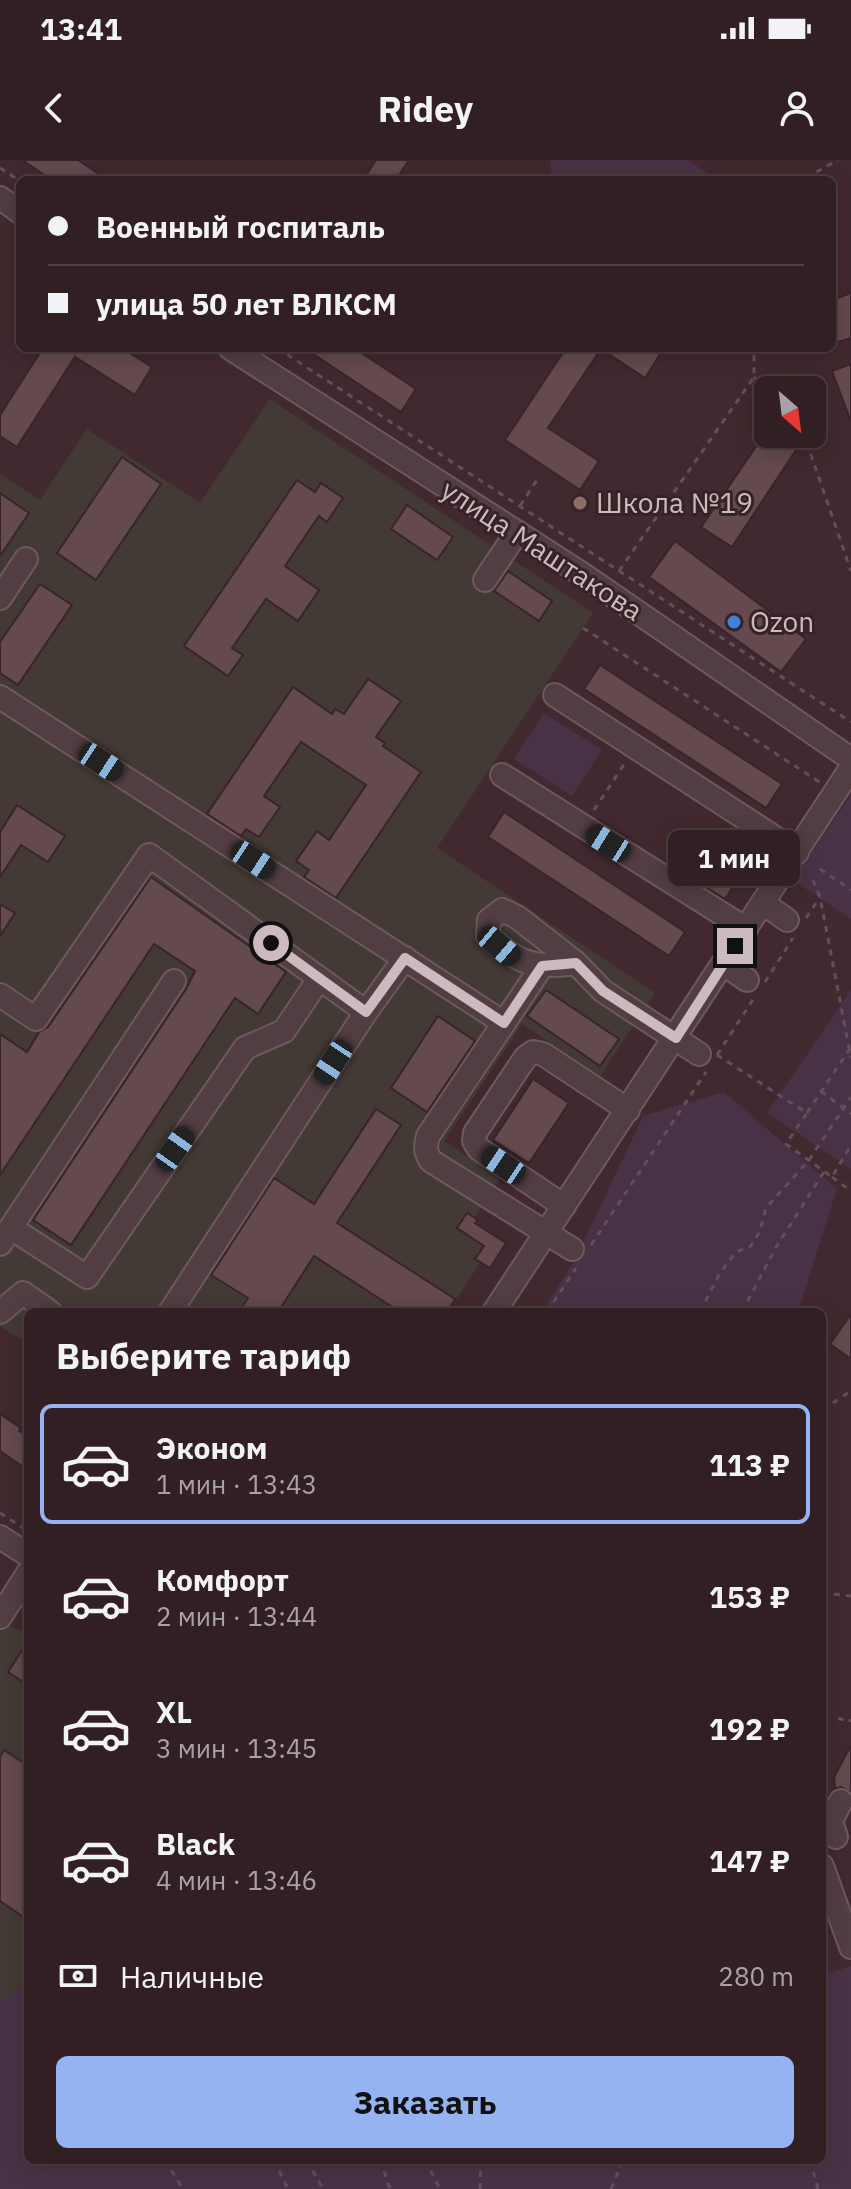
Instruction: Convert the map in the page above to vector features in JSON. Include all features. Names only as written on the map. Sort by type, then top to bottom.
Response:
[{"type":"street","name":"улица Маштакова","points":[[236,352],[605,590],[851,759]]},
{"type":"street","points":[[485,580],[511,529]]},
{"type":"street","points":[[0,598],[26,559]]},
{"type":"street","points":[[555,695],[797,852]]},
{"type":"street","points":[[0,697],[504,1023]]},
{"type":"street","points":[[503,1308],[546,1233],[851,768]]},
{"type":"street","points":[[502,775],[746,929]]},
{"type":"street","points":[[0,995],[36,1019],[149,855],[366,1012]]},
{"type":"street","points":[[763,903],[795,926]]},
{"type":"street","points":[[576,963],[526,964],[488,936],[489,920],[502,910],[517,917],[576,963],[603,991],[709,1057]]},
{"type":"street","points":[[173,1308],[366,1012],[405,958]]},
{"type":"street","points":[[724,964],[747,980]]},
{"type":"street","points":[[542,966],[428,1136],[427,1155],[431,1161],[581,1252]]},
{"type":"street","points":[[174,981],[6,1236],[87,1277],[245,1048],[284,1031],[319,979]]},
{"type":"street","points":[[564,1206],[479,1149],[474,1141],[475,1133],[525,1058],[533,1052],[543,1054],[628,1110]]},
{"type":"street","points":[[0,1312],[23,1293],[44,1308]]},
{"type":"street","points":[[0,1537],[24,1552]]},
{"type":"street","points":[[0,1617],[24,1579]]},
{"type":"street","points":[[836,1838],[831,1821],[841,1801]]},
{"type":"street","points":[[826,1877],[851,1947]]},
{"type":"path","points":[[812,176],[838,160]]},
{"type":"path","points":[[283,352],[851,722]]},
{"type":"path","points":[[754,352],[754,376]]},
{"type":"path","points":[[605,590],[754,377]]},
{"type":"path","points":[[808,448],[851,571]]},
{"type":"path","points":[[511,529],[520,506],[539,477]]},
{"type":"path","points":[[583,628],[836,792]]},
{"type":"path","points":[[584,827],[635,747]]},
{"type":"path","points":[[820,869],[851,890]]},
{"type":"path","points":[[813,880],[820,897],[851,1058]]},
{"type":"path","points":[[549,1308],[581,1252],[795,926],[820,897]]},
{"type":"path","points":[[850,1049],[786,1144],[851,1191]]},
{"type":"path","points":[[709,1057],[807,1113]]},
{"type":"path","points":[[821,1091],[851,1114]]},
{"type":"path","points":[[702,1308],[720,1273],[736,1252],[751,1246],[760,1231],[766,1208],[809,1160],[851,1097]]},
{"type":"path","points":[[832,1177],[851,1145]]},
{"type":"path","points":[[744,1308],[776,1247],[824,1172]]},
{"type":"path","points":[[826,1406],[851,1391]]},
{"type":"path","points":[[0,1513],[24,1528]]},
{"type":"path","points":[[826,1593],[851,1596]]},
{"type":"path","points":[[838,1718],[849,1722],[851,1719]]},
{"type":"path","points":[[167,2164],[183,2189]]},
{"type":"path","points":[[276,2164],[288,2189]]},
{"type":"path","points":[[309,2164],[323,2189]]},
{"type":"path","points":[[381,2164],[390,2189]]},
{"type":"path","points":[[427,2164],[440,2189]]},
{"type":"path","points":[[480,2189],[481,2164]]},
{"type":"path","points":[[611,2189],[621,2164]]},
{"type":"path","points":[[811,2164],[818,2189]]},
{"type":"shaded area","points":[[550,160],[688,160],[711,176],[552,176]]},
{"type":"shaded area","points":[[270,399],[593,613],[437,848],[655,993],[600,1076],[522,1024],[444,1141],[500,1179],[474,1218],[467,1213],[457,1228],[483,1246],[475,1259],[480,1263],[451,1308],[24,1308],[24,1341],[0,1326],[0,474],[40,500],[87,429],[200,503]]},
{"type":"shaded area","points":[[544,713],[602,750],[572,796],[514,759]]},
{"type":"shaded area","points":[[851,795],[851,919],[793,880]]},
{"type":"shaded area","points":[[851,990],[851,1169],[767,1113]]},
{"type":"shaded area","points":[[724,1092],[837,1189],[799,1308],[545,1308],[575,1260],[643,1116]]},
{"type":"shaded area","points":[[0,1624],[24,1630],[24,1980],[14,1995],[0,2001]]},
{"type":"shaded area","points":[[851,1966],[851,2189],[0,2189],[0,2001],[14,1995],[24,1980],[24,2164],[826,2164],[826,1975]]},
{"type":"building","points":[[22,160],[78,160],[102,176],[46,176]]},
{"type":"building","points":[[376,160],[409,160],[399,176],[366,176]]},
{"type":"building","points":[[851,293],[851,338],[836,343],[836,299]]},
{"type":"building","points":[[40,352],[128,352],[152,367],[135,395],[75,357],[17,447],[0,436],[0,415]]},
{"type":"building","points":[[310,352],[360,352],[416,389],[401,412]]},
{"type":"building","points":[[563,352],[599,352],[548,428],[599,461],[580,490],[505,440]]},
{"type":"building","points":[[606,352],[661,353],[645,378]]},
{"type":"building","points":[[851,364],[851,419],[850,419],[832,371]]},
{"type":"building","points":[[755,448],[796,450],[732,547],[701,527]]},
{"type":"building","points":[[122,457],[161,484],[96,580],[57,553]]},
{"type":"building","points":[[297,480],[315,492],[321,483],[343,498],[327,522],[319,516],[285,566],[319,590],[298,621],[266,599],[232,648],[243,655],[228,676],[184,646]]},
{"type":"building","points":[[0,493],[29,513],[0,556]]},
{"type":"building","points":[[407,505],[453,537],[437,560],[391,529]]},
{"type":"building","points":[[675,541],[806,639],[781,672],[649,577]]},
{"type":"building","points":[[508,571],[552,601],[539,621],[494,591]]},
{"type":"building","points":[[40,584],[72,605],[18,685],[0,673],[0,642]]},
{"type":"building","points":[[600,665],[782,784],[766,808],[584,689]]},
{"type":"building","points":[[368,679],[401,701],[376,737],[385,743],[383,746],[421,772],[336,898],[304,877],[309,870],[296,861],[317,831],[329,840],[366,785],[301,742],[264,796],[280,807],[259,837],[246,829],[241,836],[207,814],[293,687],[332,714],[335,709],[344,714]]},
{"type":"building","points":[[17,805],[65,836],[48,862],[21,845],[0,877],[0,832]]},
{"type":"building","points":[[504,812],[685,932],[669,956],[488,837]]},
{"type":"building","points":[[721,826],[757,850],[725,899],[688,876]]},
{"type":"building","points":[[151,877],[286,972],[258,1014],[235,998],[71,1245],[33,1220],[195,971],[154,944],[0,1175],[0,1034],[27,1052],[39,1032],[48,1027]]},
{"type":"building","points":[[0,904],[15,913],[0,936]]},
{"type":"building","points":[[546,990],[619,1039],[600,1066],[527,1016]]},
{"type":"building","points":[[438,1016],[475,1041],[427,1112],[391,1088]]},
{"type":"building","points":[[533,1079],[569,1103],[529,1163],[493,1140]]},
{"type":"building","points":[[376,1109],[401,1125],[337,1223],[455,1299],[449,1308],[394,1308],[314,1256],[281,1308],[242,1308],[248,1298],[211,1275],[274,1178],[314,1204]]},
{"type":"building","points":[[467,1213],[478,1220],[475,1223],[506,1243],[490,1268],[475,1259],[484,1246],[457,1228]]},
{"type":"building","points":[[851,1314],[851,1359],[830,1344]]},
{"type":"building","points":[[0,1414],[21,1428],[19,1431],[24,1434],[24,1467],[0,1451]]},
{"type":"building","points":[[24,1647],[24,1682],[8,1672]]},
{"type":"building","points":[[851,1745],[851,1792],[841,1787],[835,1789],[834,1777]]},
{"type":"building","points":[[4,1750],[24,1763],[24,1917],[0,1901],[0,1757]]},
{"type":"place","name":"Школа №19","points":[[580,503]]},
{"type":"place","name":"Ozon","points":[[734,622]]},
{"type":"route","points":[[271,943],[366,1012],[405,958],[504,1023],[542,966],[576,963],[603,991],[676,1038],[735,946]]}]
